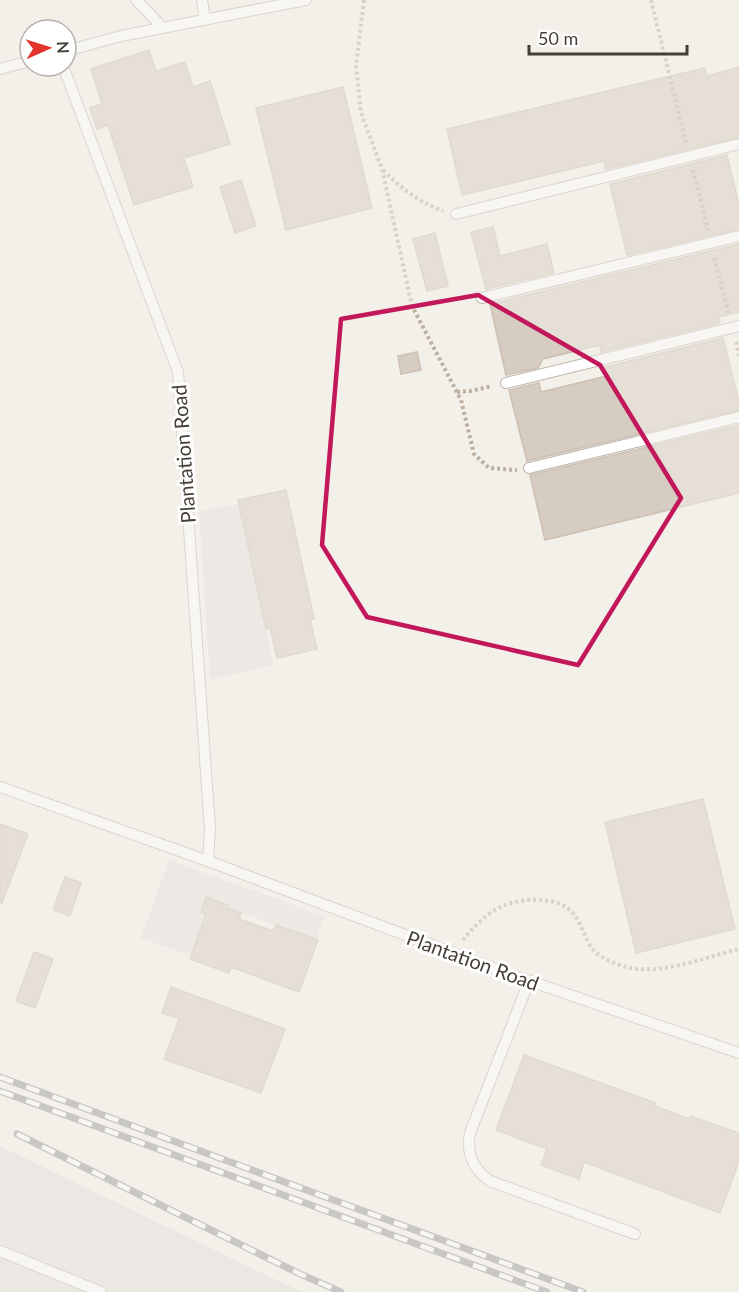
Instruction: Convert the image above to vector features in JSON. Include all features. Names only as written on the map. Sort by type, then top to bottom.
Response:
[{"type":"lane","points":[[136,0],[163,28]]},
{"type":"lane","points":[[202,0],[205,20]]},
{"type":"lane","points":[[78,48],[121,36],[306,0]]},
{"type":"lane","points":[[0,69],[18,64]]},
{"type":"lane","name":"Plantation Road","points":[[68,78],[178,372],[210,829],[208,861]]},
{"type":"lane","points":[[456,214],[739,144]]},
{"type":"lane","points":[[482,298],[739,236]]},
{"type":"lane","points":[[506,383],[735,326]]},
{"type":"lane","points":[[529,468],[739,417]]},
{"type":"lane","name":"Plantation Road","points":[[0,787],[208,861],[529,981],[739,1053]]},
{"type":"lane","points":[[529,981],[470,1133],[468,1151],[471,1160],[482,1175],[490,1181],[635,1234]]},
{"type":"lane","points":[[0,1251],[101,1292]]},
{"type":"path","points":[[364,0],[356,66],[361,113],[382,169],[412,306],[461,400],[474,454],[489,468],[511,471],[529,468]]},
{"type":"path","points":[[651,0],[711,242],[735,326],[739,356]]},
{"type":"path","points":[[382,169],[421,202],[456,214]]},
{"type":"path","points":[[457,392],[471,392],[506,383]]},
{"type":"path","points":[[454,953],[465,937],[491,913],[505,905],[539,899],[549,900],[566,907],[578,920],[591,948],[611,962],[626,967],[654,969],[739,948]]},
{"type":"highlighted area","points":[[478,295],[600,365],[681,498],[578,665],[367,617],[322,545],[341,319]]},
{"type":"shaded area","points":[[239,503],[274,665],[210,679],[199,512]]},
{"type":"shaded area","points":[[169,860],[324,916],[316,939],[227,908],[228,905],[206,897],[201,912],[206,914],[191,956],[141,938]]},
{"type":"shaded area","points":[[0,1146],[270,1277],[303,1292],[0,1292]]},
{"type":"building","points":[[149,50],[156,71],[185,62],[193,87],[210,81],[230,144],[184,158],[193,187],[134,205],[108,125],[97,129],[90,108],[102,104],[91,69]]},
{"type":"building","points":[[739,67],[739,137],[606,169],[604,161],[462,195],[447,129],[705,68],[707,76]]},
{"type":"building","points":[[343,87],[372,208],[286,230],[256,108]]},
{"type":"building","points":[[727,155],[739,205],[739,229],[627,255],[610,184]]},
{"type":"building","points":[[241,180],[256,226],[235,233],[220,187]]},
{"type":"building","points":[[493,227],[500,256],[547,244],[554,273],[486,289],[471,232]]},
{"type":"building","points":[[435,233],[448,286],[427,291],[413,239]]},
{"type":"building","points":[[739,244],[739,312],[718,317],[720,323],[601,352],[600,345],[543,359],[538,368],[506,375],[490,304]]},
{"type":"building","points":[[723,338],[739,410],[527,461],[509,390],[539,383],[541,392],[607,376],[605,367]]},
{"type":"building","points":[[417,352],[421,370],[401,374],[398,356]]},
{"type":"building","points":[[739,425],[739,493],[545,540],[530,475]]},
{"type":"building","points":[[286,490],[314,619],[310,620],[317,649],[277,658],[270,628],[266,629],[238,500]]},
{"type":"building","points":[[703,799],[735,929],[636,953],[605,822]]},
{"type":"building","points":[[0,824],[28,834],[2,903],[0,902]]},
{"type":"building","points":[[65,877],[81,883],[70,916],[53,910]]},
{"type":"building","points":[[206,897],[228,905],[227,908],[241,913],[239,919],[273,931],[276,925],[318,940],[299,992],[231,967],[229,973],[190,959],[206,914],[201,912]]},
{"type":"building","points":[[34,952],[53,959],[35,1008],[16,1001]]},
{"type":"building","points":[[171,987],[285,1029],[261,1093],[164,1059],[179,1019],[162,1013]]},
{"type":"building","points":[[524,1055],[656,1103],[655,1106],[689,1119],[690,1116],[739,1133],[739,1161],[720,1213],[584,1162],[579,1179],[541,1165],[547,1149],[496,1130]]},
{"type":"railway","points":[[0,1077],[583,1292]]},
{"type":"railway","points":[[0,1091],[547,1292]]},
{"type":"railway","points":[[17,1134],[341,1292]]}]
